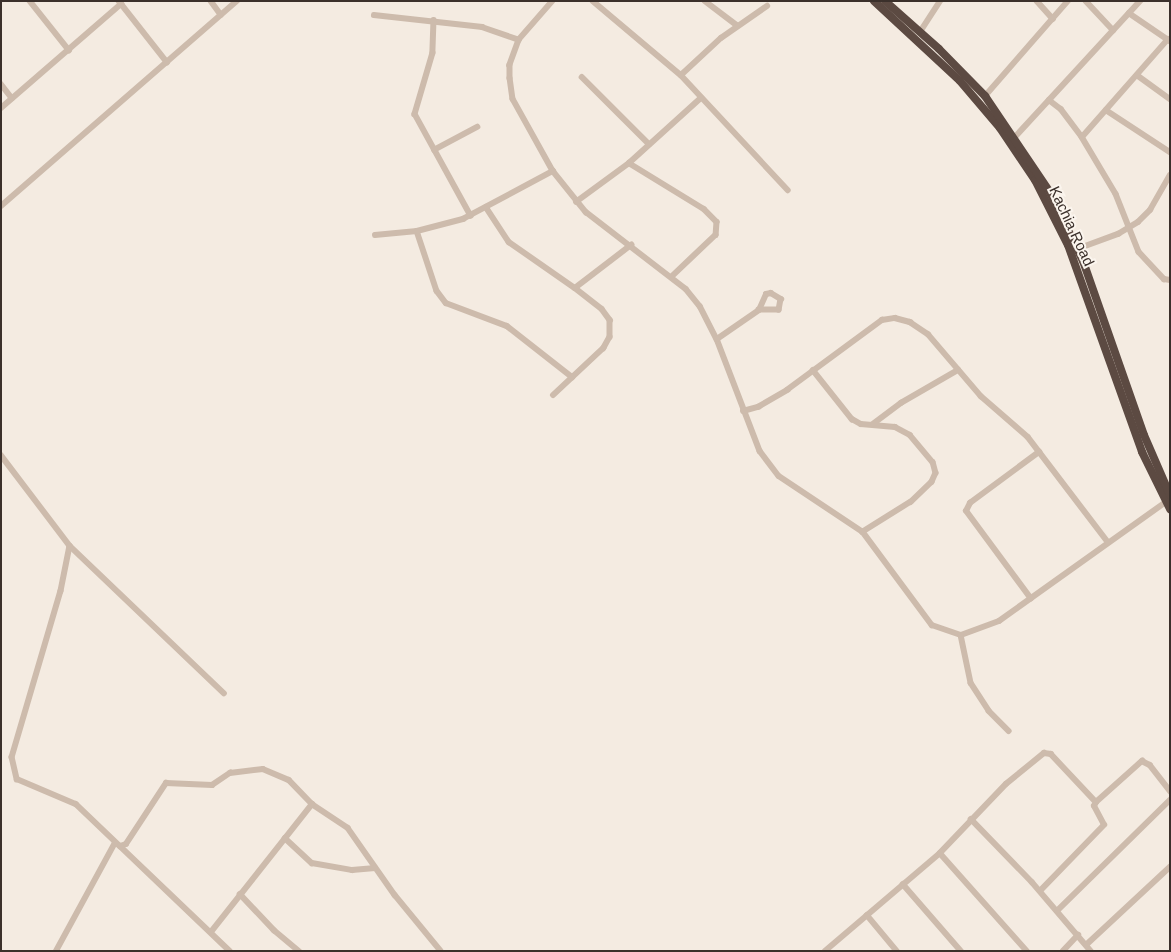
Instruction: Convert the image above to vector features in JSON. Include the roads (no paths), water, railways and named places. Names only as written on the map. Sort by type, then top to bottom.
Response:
[{"type":"highway","name":"Kachia Road","points":[[874,1],[960,81],[1000,128],[1035,180],[1068,245],[1142,452],[1168,502]]},
{"type":"highway","name":"Kachia Road","points":[[885,1],[920,32],[985,96],[1016,137],[1050,191],[1077,249],[1168,502]]},
{"type":"street","points":[[30,1],[69,50]]},
{"type":"street","points":[[211,1],[221,15]]},
{"type":"street","points":[[2,203],[237,1]]},
{"type":"street","points":[[553,1],[519,40],[510,65],[510,88],[513,100],[553,170],[576,202],[631,246],[673,276],[700,306],[717,339],[743,411],[760,451],[779,476],[863,532],[932,625],[961,635],[984,629],[1031,599],[1108,542],[1168,502]]},
{"type":"street","points":[[593,1],[681,75],[788,190]]},
{"type":"street","points":[[705,1],[738,26]]},
{"type":"street","points":[[920,32],[940,1]]},
{"type":"street","points":[[1037,1],[1053,19]]},
{"type":"street","points":[[985,96],[1068,1]]},
{"type":"street","points":[[1086,1],[1113,30]]},
{"type":"street","points":[[1016,137],[1140,1]]},
{"type":"street","points":[[1,108],[120,3],[167,62]]},
{"type":"street","points":[[681,75],[738,26],[766,6]]},
{"type":"street","points":[[1082,137],[1169,40],[1129,13]]},
{"type":"street","points":[[374,15],[434,20],[482,27],[519,40]]},
{"type":"street","points":[[434,20],[433,53],[415,106],[418,121],[470,216]]},
{"type":"street","points":[[1137,75],[1170,99]]},
{"type":"street","points":[[582,78],[649,144]]},
{"type":"street","points":[[1,84],[12,98]]},
{"type":"street","points":[[576,202],[629,163],[701,98]]},
{"type":"street","points":[[1049,100],[1061,109],[1082,137],[1116,194],[1128,229],[1139,252],[1164,279],[1170,280]]},
{"type":"street","points":[[1106,110],[1170,152]]},
{"type":"street","points":[[434,150],[477,127]]},
{"type":"street","points":[[629,163],[704,209],[717,222],[716,236],[673,276]]},
{"type":"street","points":[[375,235],[417,231],[470,216],[553,170]]},
{"type":"street","points":[[1077,249],[1128,229],[1150,210],[1170,175]]},
{"type":"street","points":[[486,207],[509,242],[602,309],[612,328],[604,348],[554,395]]},
{"type":"street","points":[[417,231],[436,291],[446,303],[507,326],[572,377]]},
{"type":"street","points":[[575,288],[631,246]]},
{"type":"street","points":[[717,339],[759,310]]},
{"type":"street","points":[[743,411],[758,407],[882,320],[895,318],[910,322],[928,334],[999,414],[1028,437],[1108,542]]},
{"type":"street","points":[[812,370],[852,419],[861,424],[895,427],[910,435],[933,462],[936,473],[932,482],[911,502],[863,532]]},
{"type":"street","points":[[873,424],[958,370]]},
{"type":"street","points":[[1031,599],[966,511],[970,503],[1039,452]]},
{"type":"street","points":[[1,455],[70,546],[224,693]]},
{"type":"street","points":[[70,546],[61,591],[12,757],[13,769],[17,779],[76,804],[230,951]]},
{"type":"street","points":[[961,635],[972,683],[989,711],[1009,731]]},
{"type":"street","points":[[827,950],[940,853],[971,819],[1044,752],[1051,754],[1075,787],[1096,802]]},
{"type":"street","points":[[1040,891],[1104,825],[1094,806],[1096,802],[1142,761],[1150,765],[1170,791]]},
{"type":"street","points":[[118,844],[126,844],[162,787],[170,782],[212,785],[230,773],[262,769],[289,780],[312,804],[348,828],[375,868],[441,951]]},
{"type":"street","points":[[1057,911],[1170,800]]},
{"type":"street","points":[[212,932],[312,804]]},
{"type":"street","points":[[971,819],[1040,891],[1091,951]]},
{"type":"street","points":[[285,838],[312,863],[352,870],[375,868]]},
{"type":"street","points":[[56,951],[118,844]]},
{"type":"street","points":[[940,853],[1027,951]]},
{"type":"street","points":[[1086,944],[1170,868]]},
{"type":"street","points":[[903,884],[961,951]]},
{"type":"street","points":[[240,894],[295,949]]},
{"type":"street","points":[[867,915],[897,951]]},
{"type":"street","points":[[1063,951],[1078,935]]}]
